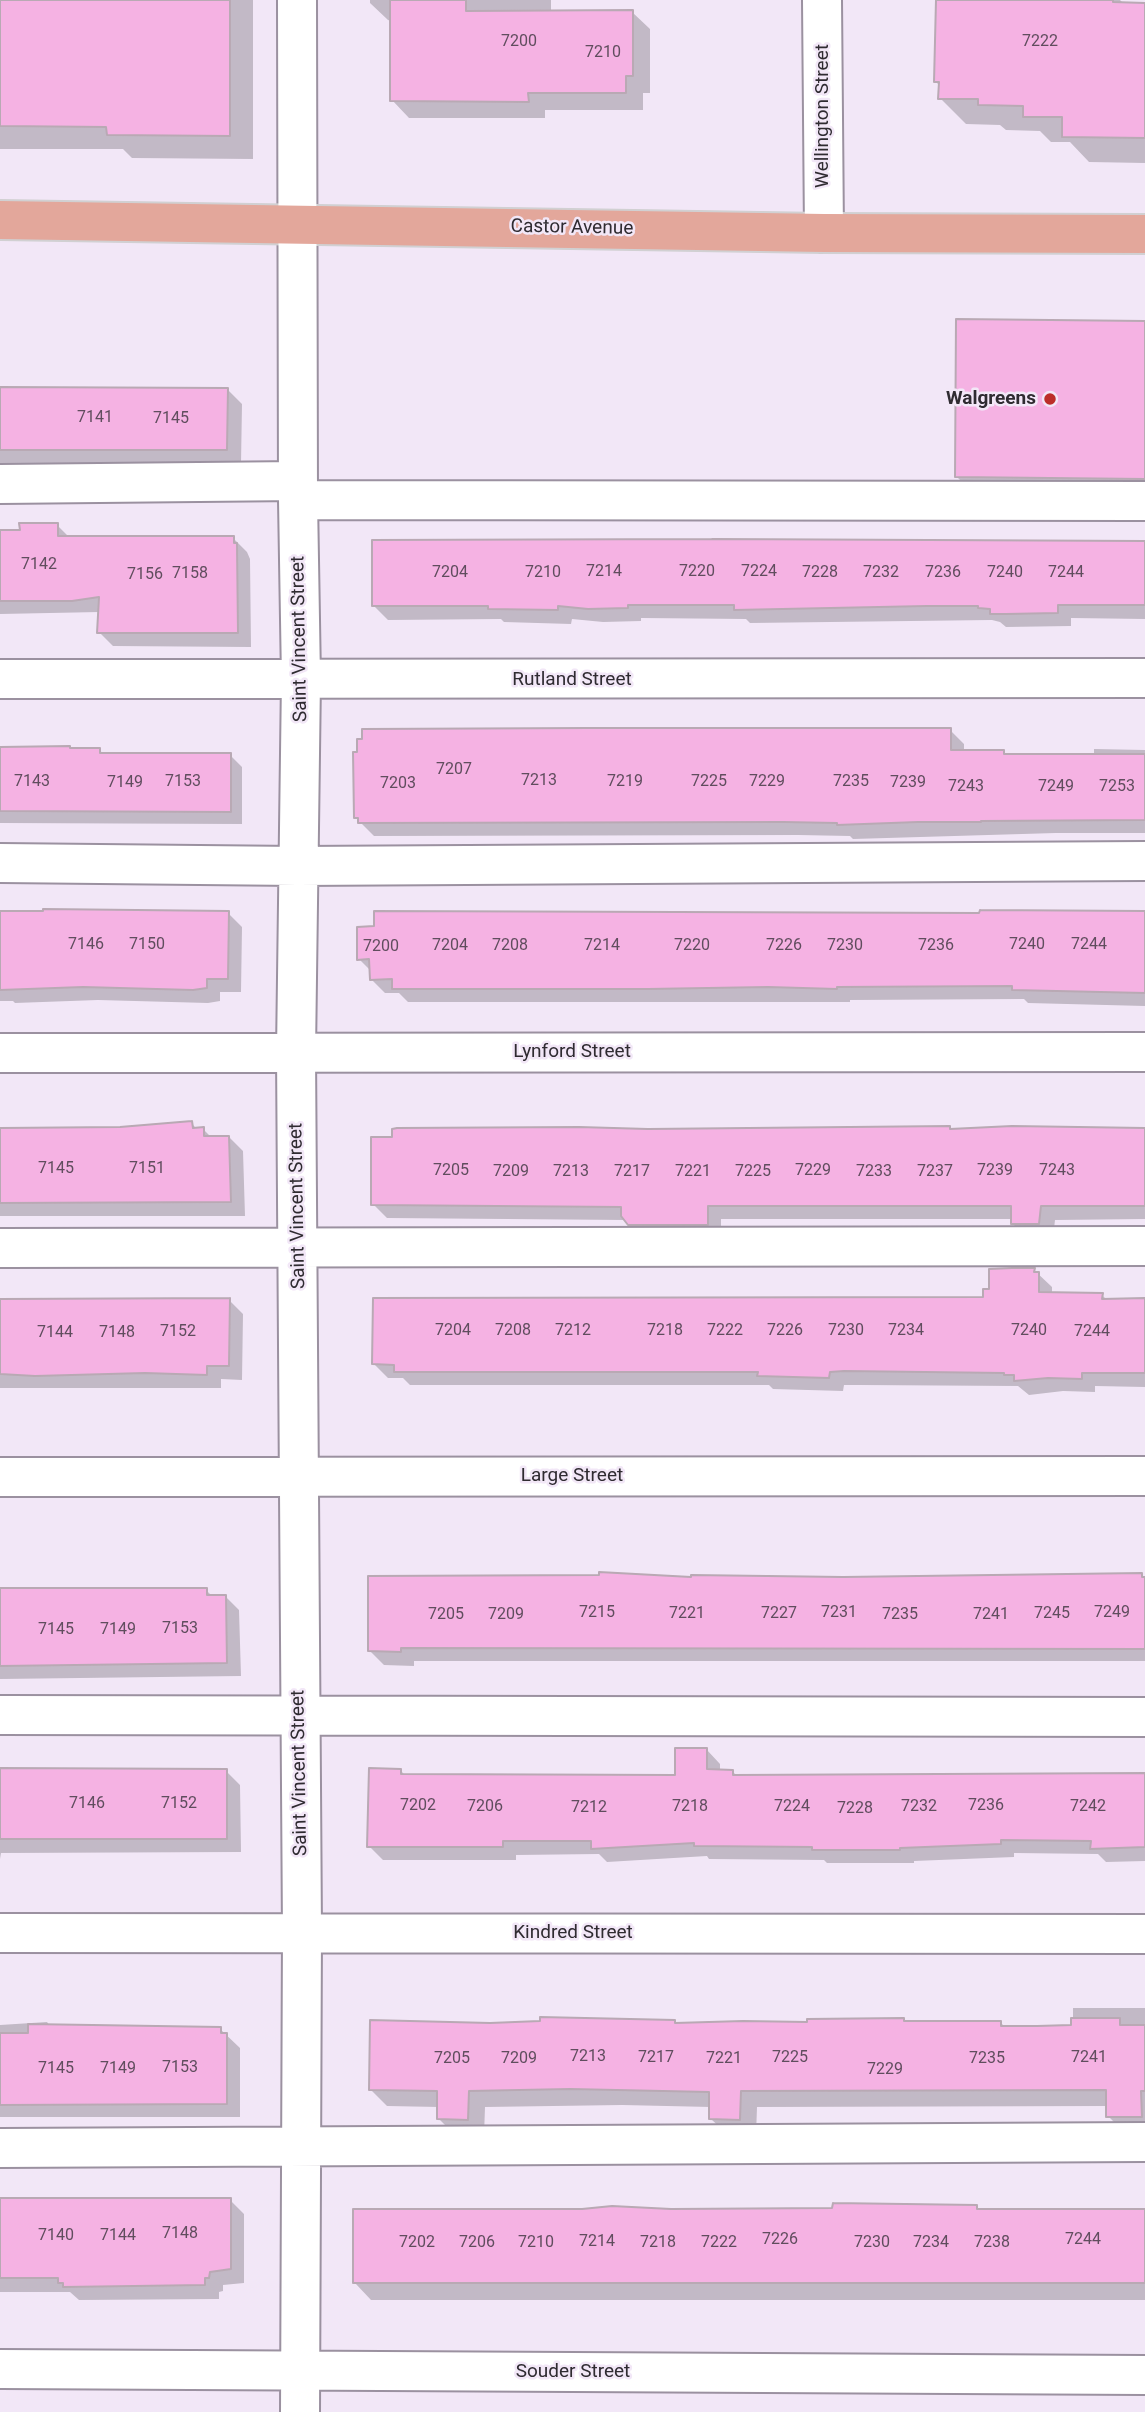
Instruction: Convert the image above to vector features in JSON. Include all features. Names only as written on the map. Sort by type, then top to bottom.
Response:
[{"type":"main road","name":"Castor Avenue","points":[[0,220],[824,233],[1145,234]]},
{"type":"street","name":"Saint Vincent Street","points":[[297,0],[301,679],[296,1052],[302,1932],[299,2145],[300,2412]]},
{"type":"street","name":"Wellington Street","points":[[822,0],[824,233]]},
{"type":"street","points":[[0,484],[1145,501]]},
{"type":"street","name":"Rutland Street","points":[[0,679],[1145,678]]},
{"type":"street","points":[[0,863],[298,866],[1145,861]]},
{"type":"street","name":"Lynford Street","points":[[0,1053],[1145,1052]]},
{"type":"street","points":[[0,1248],[1145,1246]]},
{"type":"street","name":"Large Street","points":[[0,1477],[1145,1476]]},
{"type":"street","points":[[0,1715],[1145,1717]]},
{"type":"street","name":"Kindred Street","points":[[0,1933],[1145,1934]]},
{"type":"street","points":[[0,2148],[1145,2142]]},
{"type":"street","name":"Souder Street","points":[[0,2369],[1145,2375]]},
{"type":"building","points":[[0,0],[230,0],[230,136],[107,135],[106,127],[0,126]]},
{"type":"building","points":[[390,0],[466,0],[466,11],[633,10],[633,76],[626,76],[626,93],[528,93],[529,102],[390,101]]},
{"type":"building","points":[[936,0],[1113,0],[1145,3],[1145,138],[1062,137],[1062,117],[1023,117],[1023,106],[978,105],[978,99],[938,99],[939,82],[934,82]]},
{"type":"building","name":"Walgreens","points":[[956,319],[1145,321],[1145,479],[955,477]]},
{"type":"building","points":[[0,387],[228,388],[227,450],[0,450]]},
{"type":"building","points":[[19,523],[58,523],[58,536],[234,536],[234,543],[237,543],[238,633],[97,633],[99,597],[72,601],[0,601],[0,530],[20,530]]},
{"type":"building","points":[[372,540],[1145,541],[1145,605],[1058,605],[1058,613],[1006,614],[990,614],[990,609],[978,606],[734,610],[734,605],[628,605],[628,608],[588,609],[558,606],[558,610],[488,609],[488,606],[372,606]]},
{"type":"building","points":[[951,728],[951,750],[1004,750],[1004,754],[1145,754],[1145,820],[837,825],[783,822],[358,823],[358,818],[354,818],[353,752],[357,752],[357,739],[362,739],[362,729]]},
{"type":"building","points":[[0,747],[100,748],[100,753],[231,753],[231,812],[0,811]]},
{"type":"building","points":[[980,910],[1145,911],[1145,993],[1012,990],[1012,986],[837,989],[392,989],[392,979],[370,980],[369,959],[357,960],[357,927],[374,926],[374,911],[979,913]]},
{"type":"building","points":[[0,911],[229,911],[228,979],[207,979],[207,988],[193,990],[83,987],[0,990]]},
{"type":"building","points":[[192,1121],[193,1128],[204,1127],[204,1136],[229,1136],[231,1202],[0,1203],[0,1128],[120,1127]]},
{"type":"building","points":[[950,1126],[950,1129],[1012,1126],[1145,1128],[1145,1206],[1041,1206],[1039,1224],[1011,1224],[1011,1206],[708,1206],[708,1225],[628,1225],[621,1216],[621,1207],[371,1205],[371,1137],[392,1137],[392,1129],[397,1128]]},
{"type":"building","points":[[1035,1268],[1034,1272],[1039,1272],[1039,1292],[1103,1293],[1102,1299],[1145,1298],[1145,1373],[1082,1373],[1082,1379],[1014,1381],[1014,1375],[1004,1373],[844,1371],[830,1372],[829,1378],[757,1376],[758,1372],[394,1372],[394,1365],[372,1364],[373,1298],[983,1297],[983,1289],[989,1289],[989,1269]]},
{"type":"building","points":[[230,1298],[229,1366],[207,1366],[207,1375],[0,1374],[0,1299]]},
{"type":"building","points":[[599,1572],[691,1577],[1142,1573],[1142,1577],[1145,1577],[1145,1649],[401,1648],[401,1652],[368,1651],[368,1576],[599,1575]]},
{"type":"building","points":[[0,1588],[207,1588],[207,1595],[226,1595],[227,1663],[0,1666]]},
{"type":"building","points":[[675,1748],[707,1748],[707,1769],[733,1770],[733,1775],[1145,1773],[1145,1847],[1090,1849],[1091,1841],[1001,1840],[1001,1844],[900,1850],[694,1846],[694,1843],[591,1849],[591,1841],[503,1841],[503,1847],[367,1847],[369,1768],[401,1769],[401,1774],[675,1775]]},
{"type":"building","points":[[0,1768],[227,1769],[227,1839],[0,1839]]},
{"type":"building","points":[[540,2017],[675,2020],[675,2023],[904,2018],[904,2021],[1001,2021],[1001,2026],[1071,2025],[1071,2018],[1120,2018],[1120,2025],[1145,2025],[1145,2091],[1141,2091],[1142,2117],[1106,2117],[1106,2090],[741,2091],[740,2120],[709,2119],[709,2092],[570,2089],[469,2091],[468,2120],[437,2119],[437,2091],[369,2090],[370,2020],[490,2023],[540,2021]]},
{"type":"building","points":[[28,2024],[221,2027],[221,2033],[227,2033],[227,2104],[0,2105],[0,2033],[28,2033]]},
{"type":"building","points":[[0,2198],[231,2198],[231,2269],[210,2272],[209,2278],[205,2278],[205,2285],[63,2287],[63,2283],[58,2283],[58,2278],[0,2278]]},
{"type":"building","points":[[833,2203],[977,2205],[977,2209],[1145,2209],[1145,2283],[353,2283],[353,2209],[582,2209],[612,2206],[671,2209],[832,2208]]},
{"type":"place","name":"Walgreens","points":[[1050,399]]}]
